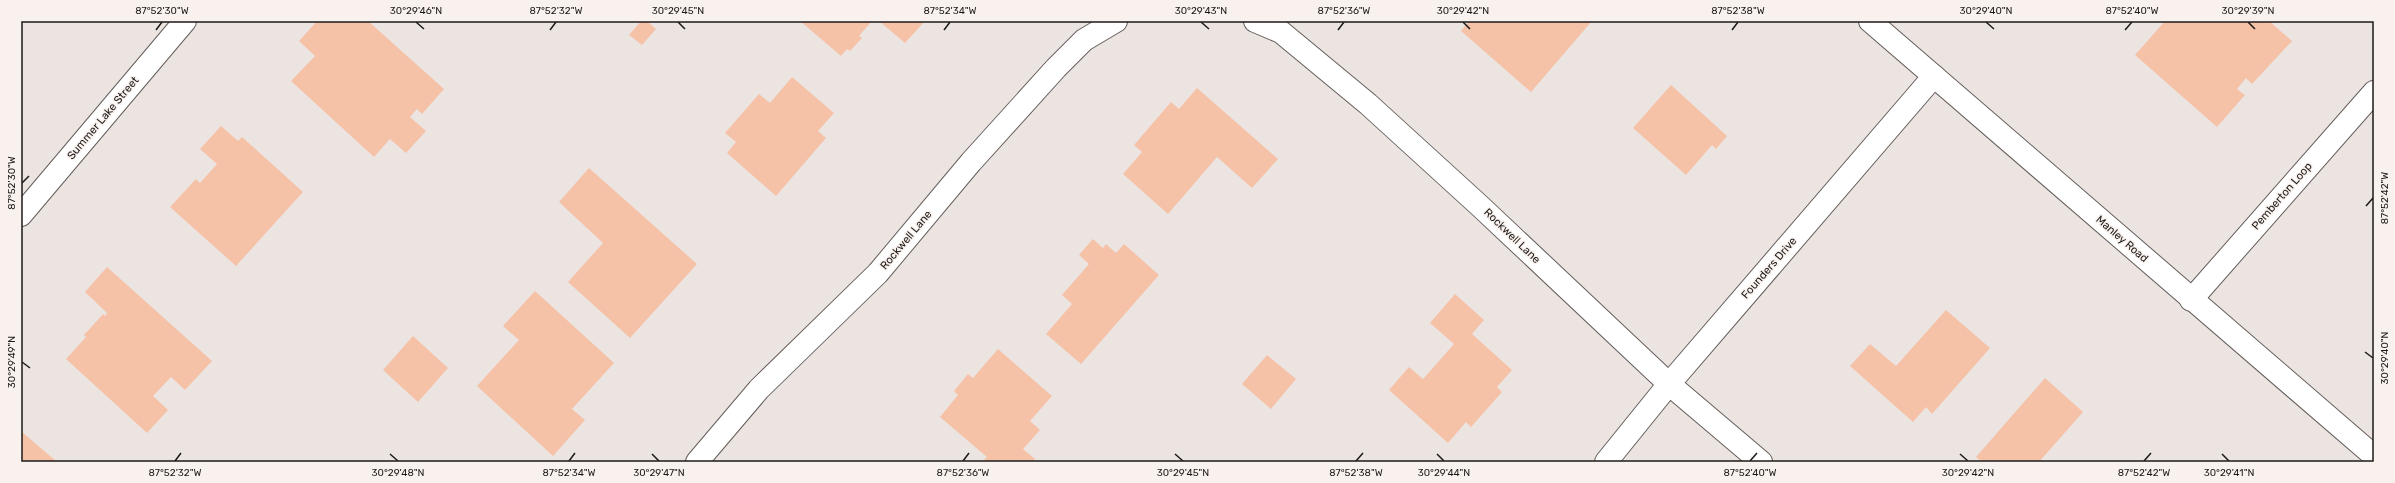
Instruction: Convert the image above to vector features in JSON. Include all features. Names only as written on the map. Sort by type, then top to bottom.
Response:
[{"type":"street","name":"Summer Lake Street","points":[[21,215],[185,21]]},
{"type":"street","name":"Rockwell Lane","points":[[697,462],[759,389],[878,273],[970,162],[1056,68],[1084,40],[1116,21]]},
{"type":"street","name":"Rockwell Lane","points":[[1255,21],[1281,32],[1368,104],[1481,207],[1669,384],[1761,462]]},
{"type":"street","name":"Manley Road","points":[[1870,21],[2191,300],[2374,456]]},
{"type":"street","name":"Founders Drive","points":[[1606,462],[1669,384],[1934,76]]},
{"type":"street","name":"Pemberton Loop","points":[[2191,300],[2374,92]]},
{"type":"building","points":[[317,21],[368,21],[444,89],[422,114],[417,109],[410,117],[426,131],[406,153],[390,139],[374,157],[291,81],[315,56],[299,41]]},
{"type":"building","points":[[641,21],[647,21],[656,29],[642,45],[629,35]]},
{"type":"building","points":[[800,21],[872,21],[859,36],[862,38],[850,51],[847,49],[841,56]]},
{"type":"building","points":[[879,21],[925,21],[905,43]]},
{"type":"building","points":[[1469,21],[1592,21],[1531,92],[1461,31]]},
{"type":"building","points":[[2165,21],[2269,21],[2292,41],[2252,84],[2246,78],[2237,89],[2245,95],[2217,127],[2135,55]]},
{"type":"building","points":[[792,77],[834,113],[818,131],[826,138],[776,196],[727,153],[736,142],[725,133],[759,94],[770,103]]},
{"type":"building","points":[[1671,85],[1727,136],[1716,149],[1712,145],[1686,175],[1633,128]]},
{"type":"building","points":[[1197,88],[1278,159],[1252,188],[1217,157],[1168,214],[1123,174],[1142,152],[1134,145],[1171,102],[1179,109]]},
{"type":"building","points":[[221,126],[238,141],[242,137],[303,192],[236,266],[170,207],[196,179],[200,183],[217,164],[200,149]]},
{"type":"building","points":[[589,168],[697,264],[630,338],[568,282],[603,243],[559,202]]},
{"type":"building","points":[[1093,239],[1103,248],[1106,244],[1116,253],[1124,244],[1159,275],[1081,364],[1046,334],[1072,304],[1062,295],[1089,264],[1079,255]]},
{"type":"building","points":[[107,267],[212,361],[185,390],[171,377],[153,396],[168,410],[147,433],[66,359],[86,337],[84,335],[103,314],[105,316],[107,313],[85,292]]},
{"type":"building","points":[[535,291],[614,363],[572,409],[585,420],[553,456],[477,386],[519,340],[503,326]]},
{"type":"building","points":[[1455,294],[1484,320],[1472,334],[1512,370],[1497,387],[1502,392],[1471,427],[1466,422],[1448,443],[1389,390],[1409,367],[1423,379],[1454,344],[1430,323]]},
{"type":"building","points":[[1946,310],[1990,348],[1932,414],[1926,407],[1913,422],[1850,366],[1870,344],[1896,366]]},
{"type":"building","points":[[413,336],[448,368],[418,402],[383,370]]},
{"type":"building","points":[[998,349],[1052,396],[1030,421],[1040,430],[1023,449],[1035,459],[1033,462],[982,462],[987,457],[940,417],[958,395],[954,391],[968,374],[973,378]]},
{"type":"building","points":[[1267,355],[1296,379],[1271,409],[1242,384]]},
{"type":"building","points":[[2045,378],[2083,412],[2039,462],[1982,462],[1976,457]]},
{"type":"building","points":[[21,431],[57,462],[21,462]]}]
